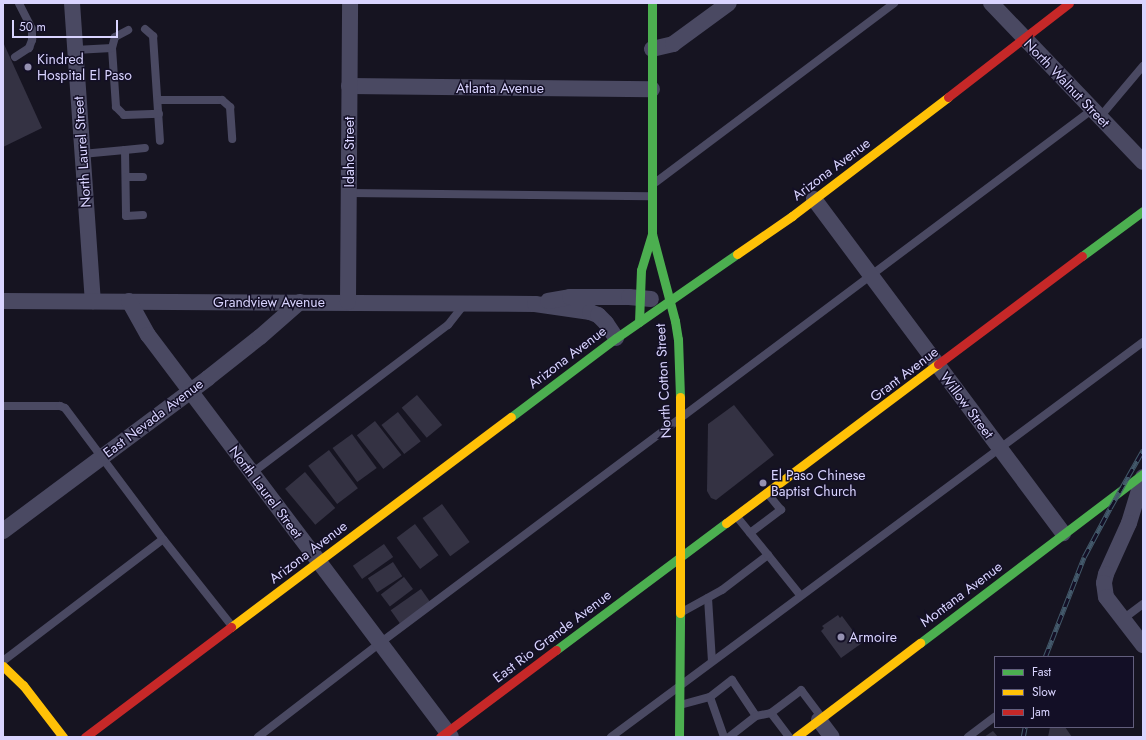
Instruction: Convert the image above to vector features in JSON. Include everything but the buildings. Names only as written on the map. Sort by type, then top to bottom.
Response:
[{"type":"main road","name":"North Cotton Street","points":[[652,3],[652,234],[675,321],[678,339],[681,418],[679,737]]},
{"type":"main road","name":"Arizona Avenue","points":[[84,737],[616,338],[814,199],[1025,39],[1069,3]]},
{"type":"main road","name":"Grant Avenue","points":[[680,557],[938,366],[1143,211]]},
{"type":"main road","points":[[640,322],[641,270],[652,234]]},
{"type":"main road","name":"Montana Avenue","points":[[796,737],[1063,533],[1143,475]]},
{"type":"main road","name":"East Rio Grande Avenue","points":[[446,735],[680,557]]},
{"type":"main road","points":[[3,666],[23,685],[63,737]]},
{"type":"street","name":"North Laurel Street","points":[[72,3],[93,301]]},
{"type":"street","name":"Idaho Street","points":[[348,302],[350,3]]},
{"type":"street","points":[[652,49],[673,44],[729,3]]},
{"type":"street","name":"North Walnut Street","points":[[991,3],[1143,162]]},
{"type":"street","name":"Atlanta Avenue","points":[[349,86],[652,89]]},
{"type":"street","name":"Willow Street","points":[[814,199],[1063,533]]},
{"type":"street","name":"Grandview Avenue","points":[[535,304],[570,297],[669,301]]},
{"type":"street","name":"Grandview Avenue","points":[[3,301],[535,304],[590,312],[598,315],[606,323],[616,338]]},
{"type":"street","name":"North Laurel Street","points":[[129,301],[148,335],[380,643],[446,735]]},
{"type":"street","name":"East Nevada Avenue","points":[[3,530],[260,337],[300,302]]},
{"type":"street","points":[[1143,475],[1129,523],[1106,574],[1104,583],[1106,597],[1143,645]]},
{"type":"street","points":[[820,719],[832,737]]},
{"type":"lane","points":[[16,57],[29,48],[32,40],[32,29],[19,3]]},
{"type":"lane","points":[[652,185],[894,3]]},
{"type":"lane","points":[[145,29],[154,36],[160,141]]},
{"type":"lane","points":[[128,30],[115,37],[112,48],[116,107],[124,115],[159,114]]},
{"type":"lane","points":[[75,50],[112,48]]},
{"type":"lane","points":[[258,737],[380,643],[870,276],[1096,113],[1143,66]]},
{"type":"lane","points":[[158,100],[222,100],[230,107],[232,139]]},
{"type":"lane","points":[[82,154],[145,148]]},
{"type":"lane","points":[[125,150],[126,216],[143,215]]},
{"type":"lane","points":[[126,177],[143,177]]},
{"type":"lane","points":[[348,193],[652,196]]},
{"type":"lane","points":[[252,473],[448,325],[465,303]]},
{"type":"lane","points":[[611,737],[800,595],[1143,342]]},
{"type":"lane","points":[[3,406],[60,406],[66,408],[163,539],[232,626]]},
{"type":"lane","points":[[750,533],[782,510],[767,493]]},
{"type":"lane","points":[[736,516],[800,595]]},
{"type":"lane","points":[[3,661],[163,539]]},
{"type":"lane","points":[[680,614],[722,590],[768,555]]},
{"type":"lane","points":[[708,598],[712,661]]},
{"type":"lane","points":[[1123,619],[1143,604]]},
{"type":"lane","points":[[679,706],[710,697],[732,680],[756,716]]},
{"type":"lane","points":[[729,737],[756,716],[771,713],[801,690],[820,719]]},
{"type":"lane","points":[[710,697],[724,737]]},
{"type":"lane","points":[[771,713],[789,737]]},
{"type":"lane","points":[[968,737],[994,717]]},
{"type":"railway","points":[[1045,656],[1084,557],[1143,450]]},
{"type":"railway","points":[[1023,737],[1025,728]]},
{"type":"traffic: fast","points":[[652,3],[652,234],[675,321],[678,339],[680,397]]},
{"type":"traffic: fast","points":[[1082,256],[1143,211]]},
{"type":"traffic: fast","points":[[639,322],[641,270],[652,234]]},
{"type":"traffic: fast","points":[[511,417],[616,338],[737,254]]},
{"type":"traffic: fast","points":[[920,643],[1143,474]]},
{"type":"traffic: fast","points":[[556,650],[726,523]]},
{"type":"traffic: fast","points":[[679,737],[680,613]]},
{"type":"traffic: slow","points":[[737,254],[792,216],[948,97]]},
{"type":"traffic: slow","points":[[726,523],[938,364]]},
{"type":"traffic: slow","points":[[680,397],[680,613]]},
{"type":"traffic: slow","points":[[231,627],[511,417]]},
{"type":"traffic: slow","points":[[796,737],[920,643]]},
{"type":"traffic: slow","points":[[3,666],[23,685],[63,737]]},
{"type":"traffic: jam","points":[[948,97],[1069,3]]},
{"type":"traffic: jam","points":[[938,364],[1082,256]]},
{"type":"traffic: jam","points":[[85,737],[231,627]]},
{"type":"traffic: jam","points":[[440,737],[556,650]]},
{"type":"place","name":"Kindred Hospital El Paso","points":[[28,67]]},
{"type":"place","name":"El Paso Chinese Baptist Church","points":[[763,483]]},
{"type":"place","name":"Armoire","points":[[841,637]]}]
